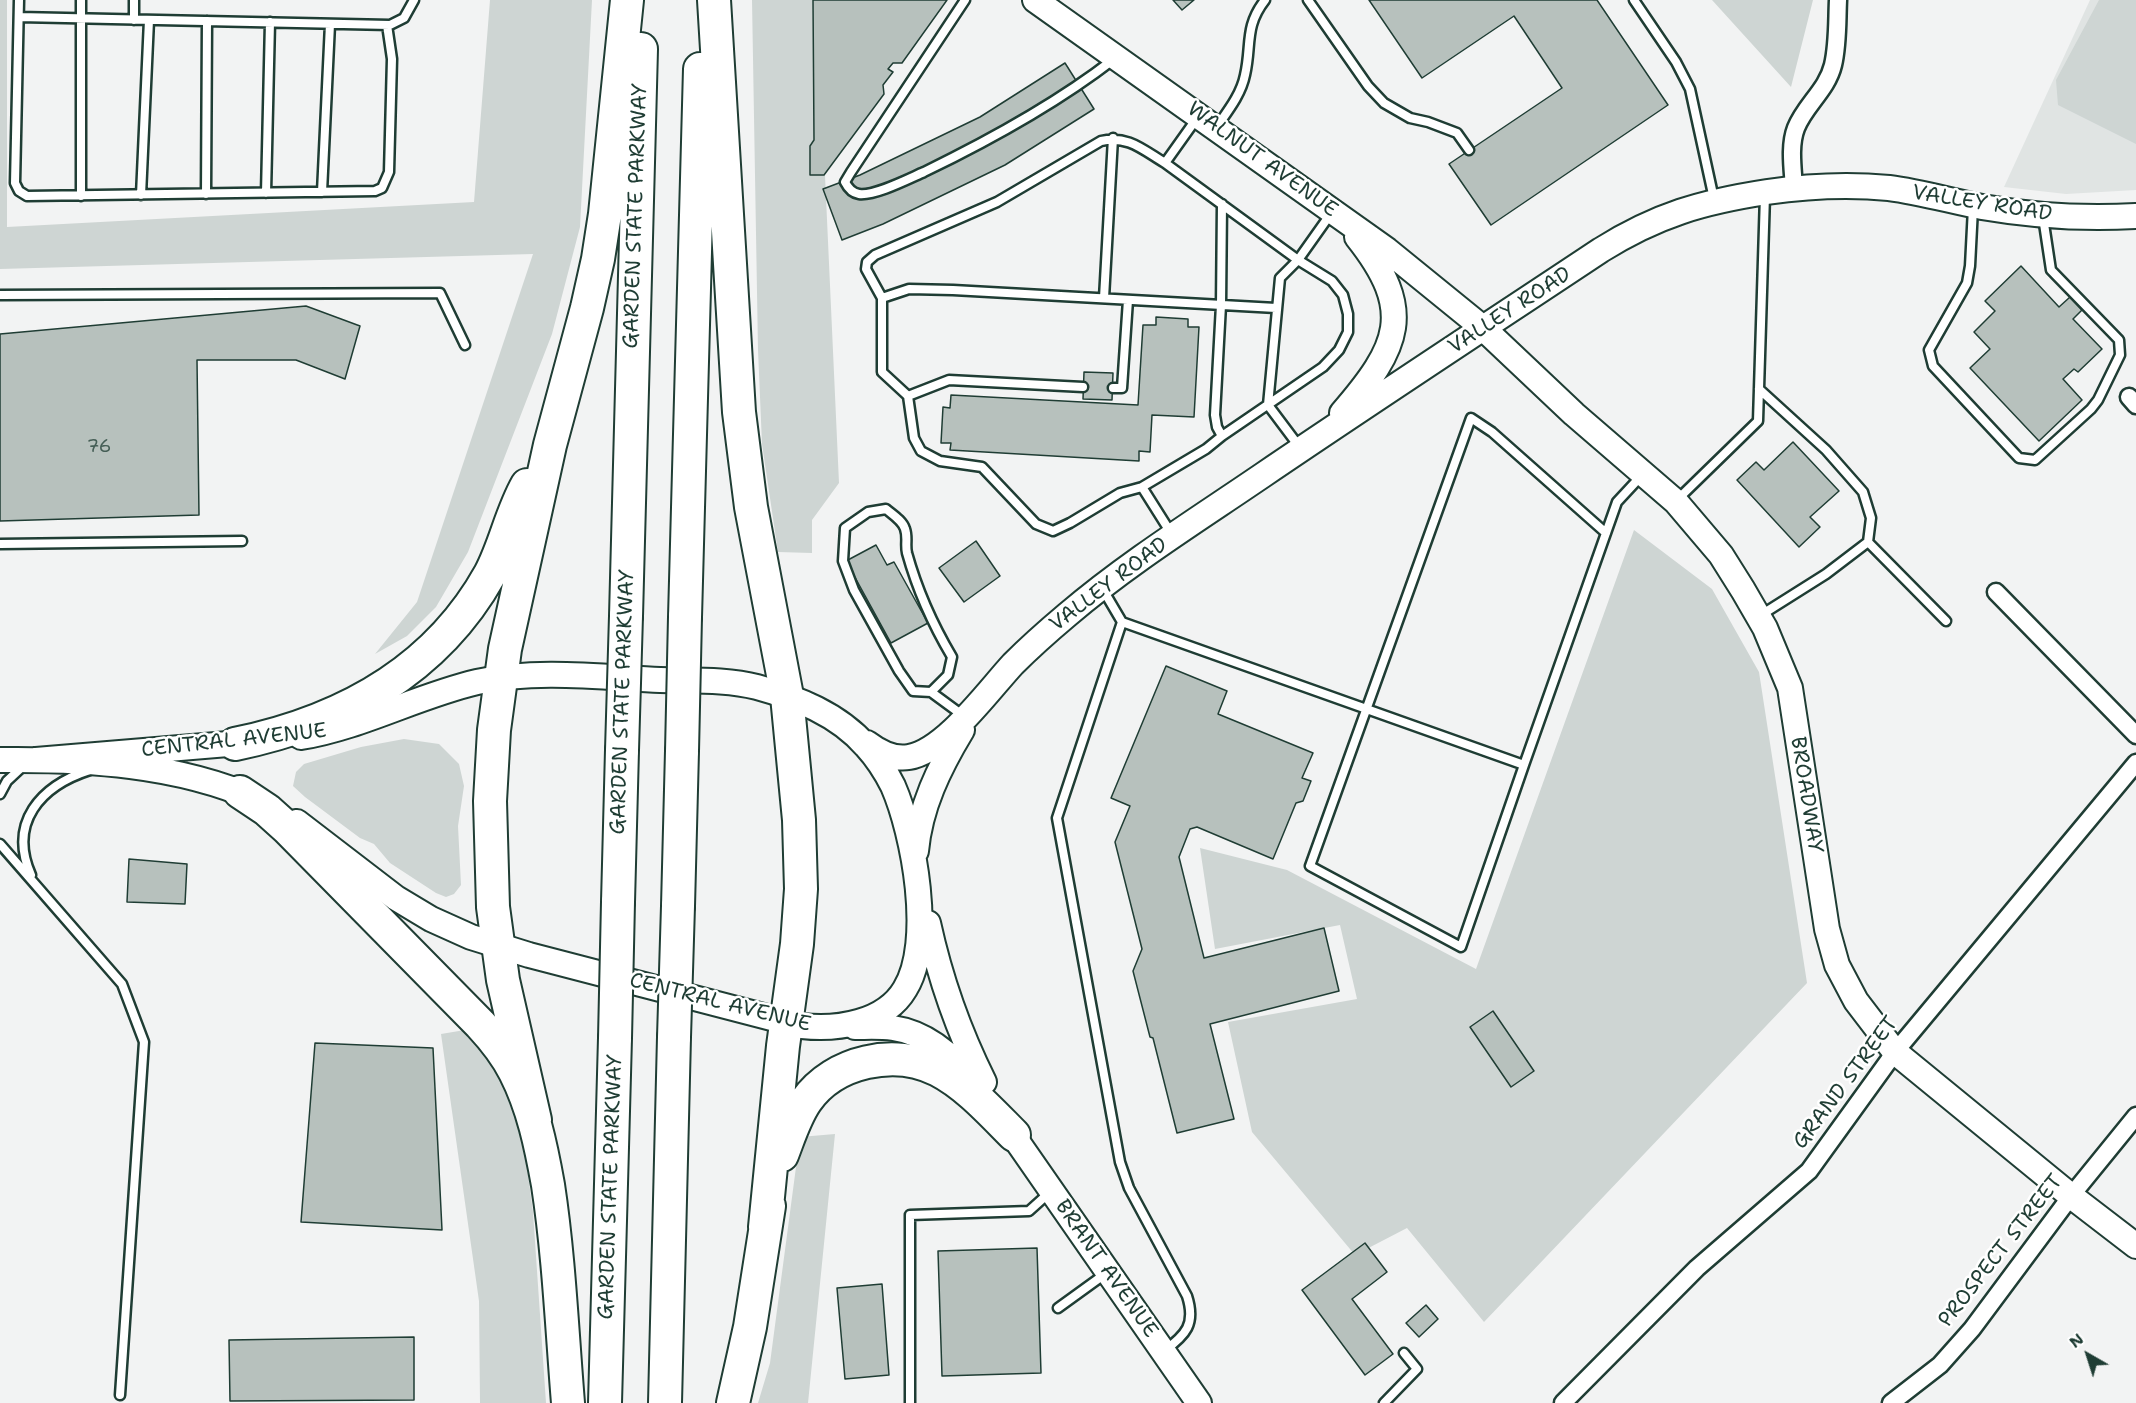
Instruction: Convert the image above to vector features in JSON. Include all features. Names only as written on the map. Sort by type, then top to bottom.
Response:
[{"type":"highway","points":[[568,1403],[559,1265],[549,1196],[535,1120],[502,980],[493,908],[490,801],[494,730],[505,650],[550,445],[587,308],[602,236],[627,0]]},
{"type":"highway","name":"GARDEN STATE PARKWAY","points":[[605,1403],[642,0]]},
{"type":"highway","points":[[665,1403],[702,0]]},
{"type":"highway","points":[[714,0],[739,412],[751,507],[787,696],[799,820],[801,889],[794,972],[786,1022],[765,1227]]},
{"type":"highway","points":[[235,744],[295,728],[353,704],[401,675],[440,642],[461,619],[491,572],[521,495],[550,445]]},
{"type":"highway","points":[[240,792],[267,810],[287,828],[480,1024],[499,1046],[514,1070],[535,1120]]},
{"type":"highway","points":[[734,1403],[750,1327],[773,1184],[795,1122],[807,1100],[828,1079],[860,1064],[896,1059],[929,1066],[948,1076],[963,1088],[1014,1135]]},
{"type":"street","name":"WALNUT AVENUE","points":[[1035,0],[1387,250],[1483,328]]},
{"type":"street","points":[[1794,188],[1795,130],[1803,114],[1822,91],[1833,66],[1838,0]]},
{"type":"street","name":"VALLEY ROAD","points":[[855,735],[889,755],[908,757],[928,750],[973,709],[1034,644],[1102,587],[1309,443],[1483,328],[1631,232],[1666,217],[1714,201],[1794,188],[1839,185],[1890,189],[2043,216],[2092,218],[2136,216]]},
{"type":"street","points":[[1309,443],[1335,421],[1375,370],[1385,355],[1394,329],[1394,306],[1378,268],[1363,244],[1333,211]]},
{"type":"street","name":"BROADWAY","points":[[1483,328],[1574,414],[1676,502],[1721,555],[1765,628],[1790,688],[1827,929],[1837,965],[1856,1001],[1895,1052],[2071,1196],[2136,1246]]},
{"type":"street","points":[[1996,592],[2136,735]]},
{"type":"street","name":"CENTRAL AVENUE","points":[[0,760],[114,764],[189,777],[240,792],[271,806],[294,820],[412,909],[471,937],[802,1026],[835,1028],[855,1023],[875,1014],[894,1002],[906,987],[918,953],[919,916],[916,874],[903,815],[892,785],[876,758],[855,735],[830,716],[787,696],[755,687],[726,683],[567,676],[500,678],[458,688],[332,730],[304,736],[235,744],[36,760]]},
{"type":"street","name":"VALLEY ROAD","points":[[916,874],[917,841],[926,802],[947,756],[973,709]]},
{"type":"street","name":"GRAND STREET","points":[[1563,1403],[1696,1268],[1809,1171],[1895,1052],[2136,763]]},
{"type":"street","name":"BRANT AVENUE","points":[[916,874],[933,949],[955,1014],[983,1079],[1014,1135]]},
{"type":"street","name":"BRANT AVENUE","points":[[835,1028],[904,1030],[945,1052],[961,1067],[1014,1135],[1199,1403]]},
{"type":"street","name":"PROSPECT STREET","points":[[1892,1403],[1940,1365],[1956,1347],[2071,1196],[2136,1116]]},
{"type":"lane","points":[[19,0],[15,183],[19,191],[27,196],[375,191],[382,188],[389,172],[392,59],[387,25]]},
{"type":"lane","points":[[81,0],[81,196]]},
{"type":"lane","points":[[134,0],[134,20]]},
{"type":"lane","points":[[19,17],[387,25],[404,18],[414,0]]},
{"type":"lane","points":[[965,0],[845,182],[852,191],[859,194],[889,188],[984,143],[1088,79],[1117,57]]},
{"type":"lane","points":[[1165,163],[1207,122],[1234,102],[1245,76],[1248,35],[1257,11],[1266,0]]},
{"type":"lane","points":[[1308,0],[1368,86],[1384,103],[1410,118],[1457,133],[1469,150]]},
{"type":"lane","points":[[1634,0],[1676,62],[1690,89],[1714,201]]},
{"type":"lane","points":[[141,195],[149,20]]},
{"type":"lane","points":[[206,194],[207,21]]},
{"type":"lane","points":[[266,193],[270,22]]},
{"type":"lane","points":[[322,192],[330,24]]},
{"type":"lane","points":[[1104,298],[1113,138]]},
{"type":"lane","points":[[1113,138],[1127,140],[1165,163],[1298,260],[1332,281],[1343,295],[1348,314],[1348,332],[1340,350],[1323,367],[1206,449],[1142,487],[1120,493],[1070,524],[1053,531],[1036,524],[982,467],[940,461],[921,450],[914,438],[908,396],[882,372],[882,298],[866,269],[867,262],[875,255],[997,202],[1091,146],[1113,138]]},
{"type":"lane","points":[[1676,502],[1758,421],[1765,192]]},
{"type":"lane","points":[[1222,204],[1221,305],[1215,415],[1217,427],[1222,436]]},
{"type":"lane","points":[[1974,205],[1967,283],[1929,351],[1933,366],[2019,458],[2035,460],[2091,409],[2098,400],[2120,355],[2119,340],[2051,270],[2043,216]]},
{"type":"lane","points":[[1268,405],[1280,278],[1298,260],[1333,211]]},
{"type":"lane","points":[[882,298],[909,290],[1276,308]]},
{"type":"lane","points":[[0,295],[440,293],[465,345]]},
{"type":"lane","points":[[1113,388],[1122,388],[1128,300]]},
{"type":"lane","points":[[908,396],[950,380],[1083,387]]},
{"type":"lane","points":[[1758,616],[1826,574],[1868,542],[1871,518],[1863,492],[1826,450],[1759,389]]},
{"type":"lane","points":[[1268,405],[1309,443]]},
{"type":"lane","points":[[1606,534],[1500,439],[1471,417],[1310,866],[1461,947],[1524,765],[1606,534],[1617,502],[1644,473]]},
{"type":"lane","points":[[1142,487],[1173,536]]},
{"type":"lane","points":[[931,692],[948,675],[952,657],[918,588],[906,550],[905,528],[886,509],[868,512],[845,528],[843,561],[854,590],[899,671],[913,691],[931,692],[973,709]]},
{"type":"lane","points":[[0,544],[242,541]]},
{"type":"lane","points":[[1868,542],[1946,621]]},
{"type":"lane","points":[[1102,587],[1122,622],[1524,765]]},
{"type":"lane","points":[[1122,622],[1057,818],[1120,1162],[1129,1188],[1187,1296],[1191,1309],[1190,1322],[1185,1331],[1179,1340],[1164,1352]]},
{"type":"lane","points":[[0,794],[15,772],[36,760]]},
{"type":"lane","points":[[34,881],[25,859],[23,837],[25,825],[38,802],[60,782],[76,774],[114,764]]},
{"type":"lane","points":[[1,844],[122,984],[144,1042],[120,1395]]},
{"type":"lane","points":[[910,1403],[910,1215],[1029,1211],[1052,1191]]},
{"type":"lane","points":[[1058,1308],[1108,1272]]},
{"type":"lane","points":[[1384,1403],[1417,1370],[1404,1353]]},
{"type":"shaded area","points":[[0,0],[7,0],[7,227],[474,202],[490,0],[592,0],[580,227],[552,334],[468,552],[436,607],[407,636],[375,654],[417,602],[533,254],[0,269]]},
{"type":"shaded area","points":[[752,0],[817,0],[839,483],[812,520],[812,553],[778,552],[762,444],[758,350]]},
{"type":"shaded area","points":[[1712,0],[1813,0],[1791,87]]},
{"type":"shaded area","points":[[2090,0],[2136,0],[2136,190],[2066,194],[2004,187]]},
{"type":"shaded area","points":[[2099,0],[2136,0],[2136,144],[2058,105],[2056,80]]},
{"type":"shaded area","points":[[1634,530],[1712,589],[1759,672],[1807,983],[1484,1322],[1407,1228],[1355,1255],[1252,1132],[1228,1022],[1357,999],[1340,925],[1215,949],[1200,848],[1287,870],[1476,969]]},
{"type":"shaded area","points":[[404,739],[439,744],[459,764],[464,786],[458,826],[461,885],[454,894],[446,897],[390,863],[374,844],[360,838],[293,786],[296,772],[304,764],[361,747]]},
{"type":"shaded area","points":[[471,1029],[518,1101],[533,1212],[546,1403],[480,1403],[479,1301],[441,1034]]},
{"type":"shaded area","points":[[835,1134],[808,1403],[758,1403],[770,1363],[800,1137]]},
{"type":"building","points":[[813,0],[947,0],[902,63],[893,63],[888,69],[893,72],[883,85],[884,94],[824,175],[810,175],[810,146],[814,140]]},
{"type":"building","points":[[1173,0],[1194,0],[1182,10]]},
{"type":"building","points":[[1369,0],[1597,0],[1668,105],[1491,225],[1449,164],[1562,88],[1514,16],[1422,78]]},
{"type":"building","points":[[1065,63],[1094,109],[1005,165],[883,224],[842,240],[823,189],[860,175],[980,117]]},
{"type":"building","points":[[2021,266],[2059,307],[2070,297],[2082,310],[2073,319],[2102,349],[2078,372],[2074,369],[2063,379],[2082,400],[2039,441],[1970,368],[1990,349],[1974,332],[1995,311],[1985,301]]},
{"type":"building","points":[[306,306],[360,326],[345,379],[296,360],[197,360],[199,515],[0,521],[0,334]]},
{"type":"building","points":[[1156,317],[1188,319],[1188,327],[1199,327],[1194,417],[1152,415],[1150,452],[1139,451],[1139,461],[950,450],[951,443],[941,443],[943,407],[950,408],[951,395],[1138,405],[1143,325],[1156,325]]},
{"type":"building","points":[[1084,372],[1113,373],[1112,400],[1083,399]]},
{"type":"building","points":[[1793,442],[1839,491],[1810,517],[1820,527],[1799,547],[1737,480],[1756,462],[1764,470]]},
{"type":"building","points":[[976,541],[1000,576],[964,602],[939,568]]},
{"type":"building","points":[[876,545],[887,565],[894,562],[928,623],[891,643],[846,561]]},
{"type":"building","points":[[1166,666],[1227,691],[1218,714],[1313,753],[1302,778],[1311,781],[1303,801],[1296,803],[1273,859],[1197,827],[1190,829],[1179,857],[1204,958],[1324,928],[1339,991],[1210,1024],[1234,1119],[1177,1133],[1133,971],[1142,949],[1115,842],[1130,806],[1111,798]]},
{"type":"building","points":[[129,859],[187,864],[185,904],[127,902]]},
{"type":"building","points":[[1493,1011],[1534,1071],[1511,1087],[1470,1027]]},
{"type":"building","points":[[315,1043],[433,1048],[442,1230],[301,1222]]},
{"type":"building","points":[[1365,1243],[1387,1272],[1352,1299],[1393,1354],[1365,1375],[1302,1290]]},
{"type":"building","points":[[1037,1248],[1041,1373],[942,1376],[938,1251]]},
{"type":"building","points":[[882,1284],[889,1375],[845,1379],[837,1288]]},
{"type":"building","points":[[1426,1305],[1438,1319],[1419,1337],[1406,1323]]},
{"type":"building","points":[[414,1337],[414,1400],[230,1401],[229,1340]]}]
